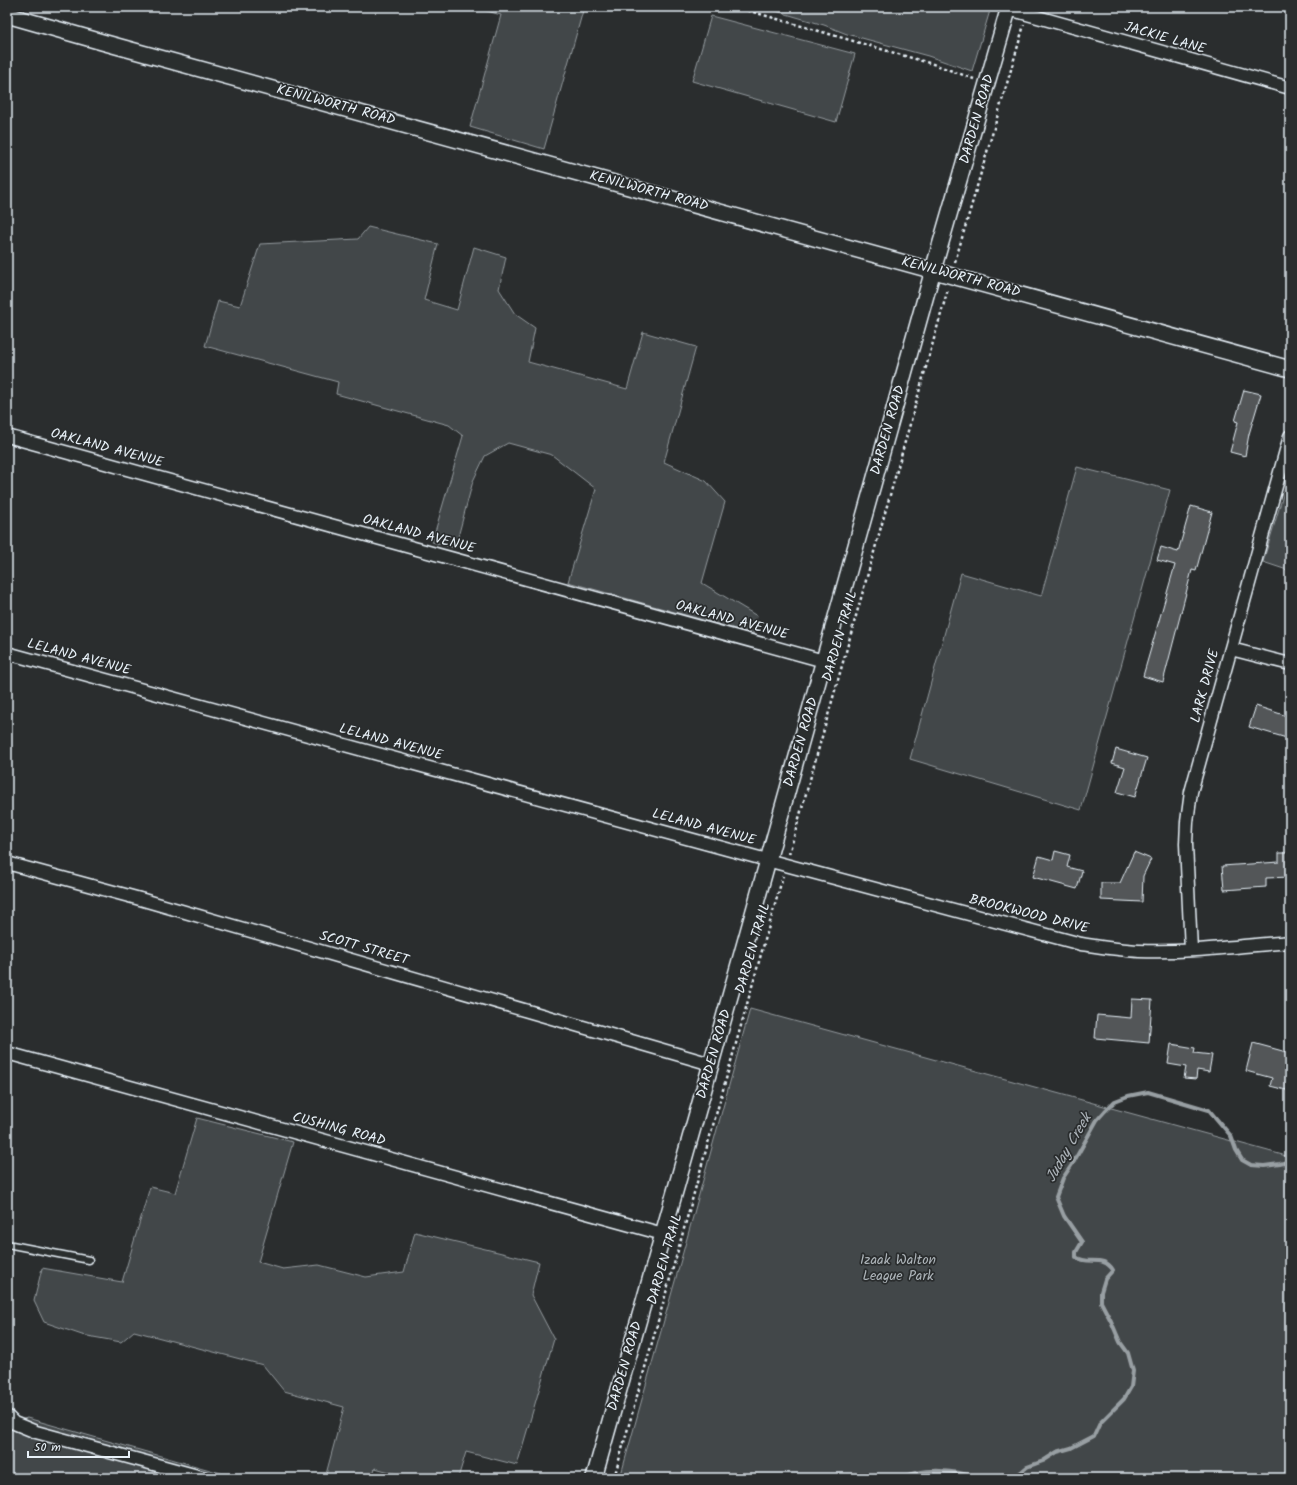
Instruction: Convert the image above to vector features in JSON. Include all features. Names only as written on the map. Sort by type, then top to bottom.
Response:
[{"type":"street","name":"JACKIE LANE","points":[[1009,8],[1290,88]]},
{"type":"street","name":"DARDEN ROAD","points":[[594,1478],[1009,8]]},
{"type":"street","name":"KENILWORTH ROAD","points":[[7,14],[102,42],[1290,369]]},
{"type":"street","name":"OAKLAND AVENUE","points":[[7,436],[824,661]]},
{"type":"street","name":"LARK DRIVE","points":[[1191,950],[1186,844],[1191,792],[1290,436]]},
{"type":"street","points":[[1231,649],[1290,664]]},
{"type":"street","name":"LELAND AVENUE","points":[[7,653],[768,860]]},
{"type":"street","name":"BROOKWOOD DRIVE","points":[[768,860],[1081,944],[1140,951],[1191,950],[1290,942]]},
{"type":"street","name":"SCOTT STREET","points":[[7,863],[148,901],[712,1064]]},
{"type":"street","name":"CUSHING ROAD","points":[[7,1053],[663,1234]]},
{"type":"street","points":[[7,1416],[14,1423],[36,1432],[206,1478]]},
{"type":"lane","points":[[7,1244],[88,1260]]},
{"type":"path","points":[[736,7],[975,79]]},
{"type":"path","name":"DARDEN TRAIL","points":[[614,1478],[952,275],[1027,14]]},
{"type":"green space","points":[[473,7],[584,7],[544,149],[470,127],[501,15]]},
{"type":"green space","points":[[762,7],[991,7],[972,71],[928,56],[847,34],[824,25]]},
{"type":"green space","points":[[711,16],[855,54],[836,122],[692,81]]},
{"type":"green space","points":[[368,227],[438,244],[424,300],[457,310],[474,247],[506,257],[499,289],[515,314],[535,328],[528,362],[627,389],[643,332],[696,347],[664,462],[706,481],[725,502],[702,583],[757,616],[753,634],[568,582],[596,489],[552,455],[508,443],[485,456],[473,481],[455,548],[432,542],[463,436],[449,425],[336,394],[338,382],[205,346],[218,301],[240,306],[260,244],[358,239]]},
{"type":"green space","points":[[1077,467],[1170,490],[1081,810],[910,759],[961,573],[1041,596]]},
{"type":"green space","points":[[1290,472],[1290,571],[1263,562]]},
{"type":"green space","name":"Izaak Walton League Park","points":[[750,1009],[1290,1157],[1290,1478],[620,1478]]},
{"type":"green space","points":[[197,1118],[293,1142],[258,1262],[283,1269],[319,1265],[366,1277],[404,1272],[415,1232],[539,1262],[531,1295],[554,1339],[517,1465],[466,1452],[458,1478],[412,1478],[375,1468],[372,1478],[325,1478],[344,1407],[284,1391],[263,1365],[134,1331],[121,1342],[82,1335],[44,1322],[34,1301],[42,1268],[122,1282],[150,1187],[175,1193]]},
{"type":"green space","points":[[27,1418],[238,1478],[7,1478],[7,1424]]},
{"type":"building","points":[[1244,390],[1261,394],[1249,434],[1245,456],[1230,452],[1238,422],[1235,421]]},
{"type":"building","points":[[1191,506],[1212,512],[1196,571],[1192,570],[1163,682],[1143,676],[1175,565],[1157,560],[1161,547],[1178,552]]},
{"type":"building","points":[[1256,706],[1290,717],[1290,739],[1249,727]]},
{"type":"building","points":[[1116,749],[1147,758],[1135,797],[1117,792],[1125,767],[1112,763]]},
{"type":"building","points":[[1055,851],[1070,855],[1067,867],[1082,871],[1077,889],[1033,877],[1039,856],[1053,860]]},
{"type":"building","points":[[1134,852],[1151,859],[1143,876],[1142,902],[1101,900],[1101,883],[1120,883]]},
{"type":"building","points":[[1279,853],[1290,853],[1290,877],[1266,878],[1266,887],[1224,890],[1222,866],[1279,862]]},
{"type":"building","points":[[1132,999],[1152,1000],[1149,1043],[1095,1038],[1097,1015],[1131,1018]]},
{"type":"building","points":[[1253,1043],[1290,1053],[1290,1091],[1270,1086],[1272,1078],[1246,1071]]},
{"type":"building","points":[[1171,1044],[1195,1048],[1194,1053],[1212,1055],[1209,1072],[1197,1070],[1196,1079],[1184,1078],[1186,1067],[1168,1064]]},
{"type":"waterway","name":"Juday Creek","points":[[1014,1478],[1027,1467],[1043,1461],[1057,1452],[1071,1448],[1094,1436],[1100,1423],[1124,1399],[1131,1387],[1133,1371],[1128,1353],[1120,1342],[1101,1302],[1101,1292],[1105,1279],[1113,1270],[1105,1262],[1085,1261],[1076,1257],[1076,1252],[1082,1242],[1064,1216],[1056,1197],[1063,1178],[1097,1120],[1115,1101],[1128,1096],[1148,1092],[1209,1110],[1231,1136],[1236,1150],[1242,1160],[1251,1165],[1264,1166],[1290,1161]]},
{"type":"waterway","name":"Juday Creek","points":[[902,1478],[920,1472],[930,1471],[960,1473],[978,1478]]}]
